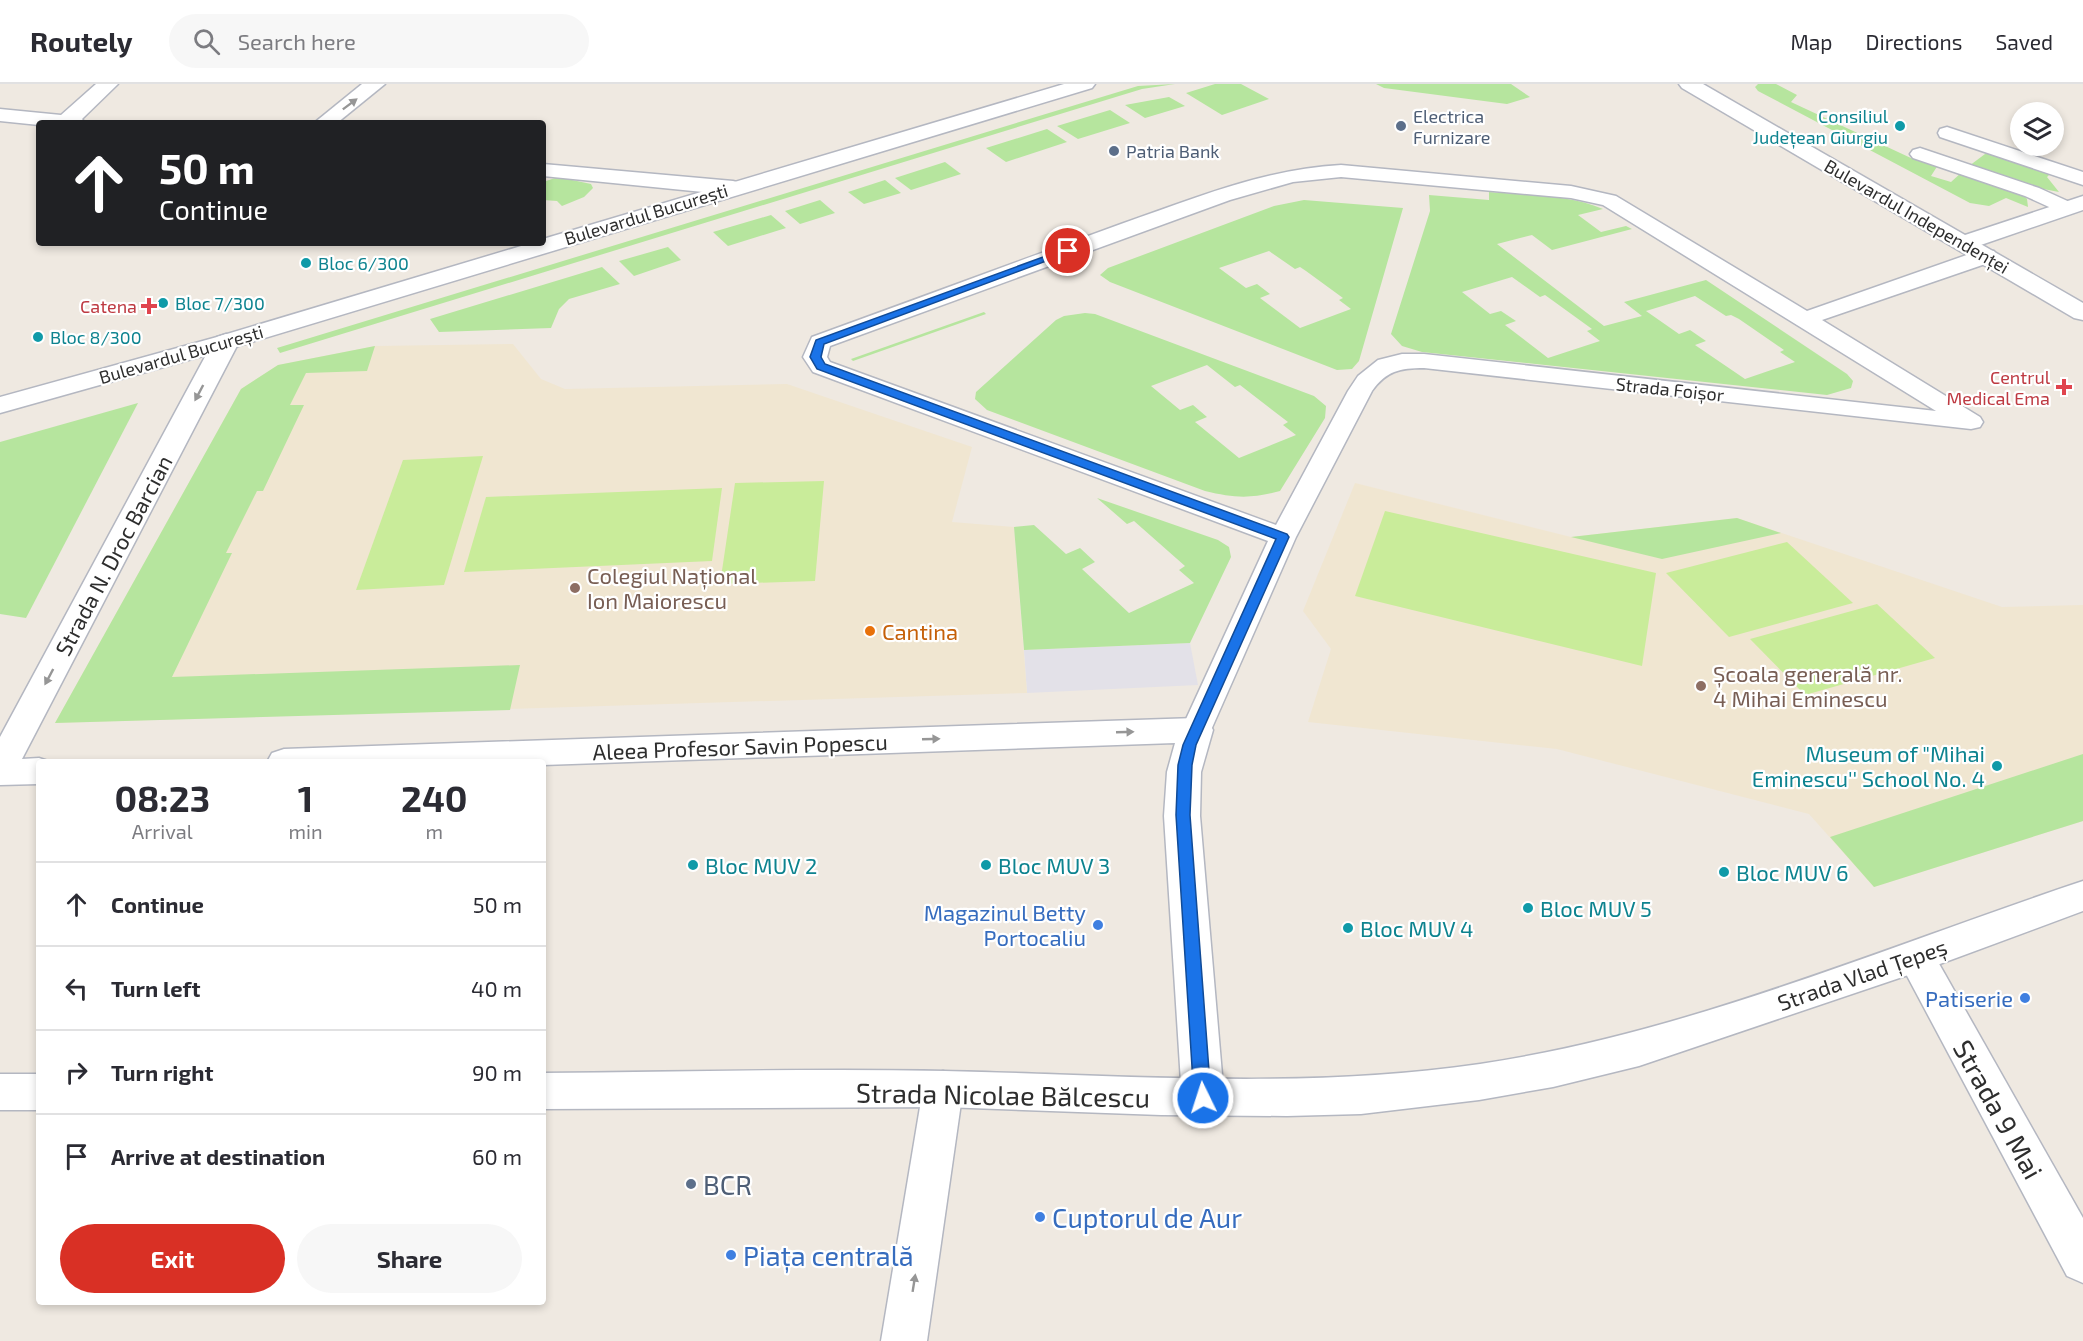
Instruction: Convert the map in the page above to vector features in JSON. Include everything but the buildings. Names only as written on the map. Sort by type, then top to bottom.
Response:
[{"type":"street","points":[[73,120],[108,84]]},
{"type":"street","points":[[328,120],[375,84]]},
{"type":"street","name":"Bulevardul București","points":[[546,245],[1085,84]]},
{"type":"street","name":"Bulevardul Independenței","points":[[1689,84],[2083,313]]},
{"type":"street","points":[[0,115],[44,120]]},
{"type":"street","points":[[546,170],[733,188]]},
{"type":"street","points":[[1964,243],[2075,206]]},
{"type":"street","name":"Bulevardul București","points":[[0,405],[226,342],[542,246]]},
{"type":"street","name":"Strada N. Droc Barcian","points":[[0,771],[226,342]]},
{"type":"street","points":[[1196,730],[1185,765],[1183,815],[1203,1098]]},
{"type":"street","name":"Aleea Profesor Savin Popescu","points":[[370,759],[1196,730]]},
{"type":"street","points":[[0,771],[36,771]]},
{"type":"street","name":"Strada Vlad Țepeș","points":[[1639,1049],[1916,957],[2083,896]]},
{"type":"street","name":"Strada 9 Mai","points":[[1916,957],[2083,1261]]},
{"type":"street","name":"Strada Nicolae Bălcescu","points":[[546,1091],[943,1089],[1203,1098],[1361,1096],[1479,1082],[1553,1070],[1639,1049]]},
{"type":"street","points":[[904,1341],[943,1089]]},
{"type":"street","points":[[0,1092],[36,1092]]},
{"type":"lane","points":[[1947,133],[2083,179]]},
{"type":"lane","points":[[1949,171],[1979,144]]},
{"type":"lane","points":[[1920,154],[1949,171],[2032,192],[2075,206]]},
{"type":"lane","points":[[1196,730],[1283,537],[820,367],[815,357],[820,342],[1250,187],[1289,175],[1314,171],[1341,171],[1571,192],[1609,200],[1624,207],[1804,319],[1986,256]]},
{"type":"lane","name":"Strada Foișor","points":[[1283,537],[1372,372],[1393,360],[1424,360],[1971,422],[1804,319]]},
{"type":"shaded area","name":"Colegiul Național Ion Maiorescu","points":[[513,344],[541,379],[565,389],[787,384],[972,447],[952,522],[1014,527],[1027,693],[55,723],[241,389],[278,365],[375,346]]},
{"type":"shaded area","name":"Școala generală nr. 4 Mihai Eminescu","points":[[1355,483],[1571,537],[1737,518],[2002,607],[2083,605],[2083,821],[1874,887],[1809,814],[1557,749],[1308,722],[1331,649],[1303,611]]},
{"type":"shaded area","points":[[1190,643],[1198,685],[1027,693],[1024,650]]},
{"type":"green space","points":[[1175,84],[1142,89],[280,353],[277,348],[1138,86]]},
{"type":"green space","points":[[1215,84],[1241,84],[1269,99],[1222,115],[1186,93]]},
{"type":"green space","points":[[1376,84],[1511,84],[1530,97],[1507,104],[1384,88]]},
{"type":"green space","points":[[1758,84],[1776,84],[1797,95],[1791,102],[1913,159],[1917,157],[1938,165],[1931,176],[1951,182],[1962,172],[2023,194],[2027,199],[2028,207],[2006,198],[1989,206],[1970,203],[1758,91],[1755,87]]},
{"type":"green space","points":[[1169,97],[1185,106],[1145,118],[1125,105]]},
{"type":"green space","points":[[1110,110],[1130,123],[1078,139],[1057,126]]},
{"type":"green space","points":[[1047,129],[1067,142],[1006,162],[986,148]]},
{"type":"green space","points":[[1985,154],[2053,171],[2047,177],[2059,192],[2038,188],[1969,166]]},
{"type":"green space","points":[[945,162],[961,174],[911,190],[895,178]]},
{"type":"green space","points":[[558,177],[591,184],[593,188],[584,197],[562,206],[557,201],[546,200],[546,181]]},
{"type":"green space","points":[[885,180],[901,193],[864,204],[848,192]]},
{"type":"green space","points":[[1489,192],[1576,200],[1603,209],[1578,215],[1601,232],[1626,226],[1632,229],[1552,250],[1532,235],[1497,244],[1604,326],[1642,316],[1624,302],[1706,280],[1847,374],[1853,381],[1851,388],[1827,395],[1422,352],[1402,346],[1391,334],[1430,211],[1429,195],[1489,200]],"holes":[[[1512,277],[1540,297],[1545,295],[1592,329],[1587,331],[1600,341],[1548,358],[1505,325],[1516,321],[1501,311],[1490,314],[1462,292]],[[1695,296],[1726,316],[1731,315],[1739,319],[1784,350],[1780,352],[1795,362],[1745,379],[1695,345],[1706,341],[1690,330],[1679,334],[1646,311]]]},
{"type":"green space","points":[[820,200],[835,213],[800,224],[785,211]]},
{"type":"green space","points":[[1304,200],[1403,208],[1359,361],[1352,369],[1337,370],[1110,282],[1100,275],[1108,268],[1274,206]],"holes":[[[1269,251],[1295,269],[1300,267],[1306,271],[1343,298],[1339,300],[1351,309],[1300,328],[1260,298],[1270,294],[1257,284],[1246,288],[1219,268]]]},
{"type":"green space","points":[[771,215],[786,228],[728,246],[713,232]]},
{"type":"green space","points":[[668,247],[681,260],[634,276],[619,261]]},
{"type":"green space","points":[[602,267],[620,284],[569,299],[559,309],[551,328],[439,332],[430,319]]},
{"type":"green space","points":[[984,312],[986,314],[853,361],[851,359]]},
{"type":"green space","points":[[1095,314],[1314,396],[1326,406],[1325,418],[1280,491],[1251,496],[1234,496],[1205,491],[987,410],[975,399],[976,392],[1056,320],[1064,316]],"holes":[[[1207,365],[1235,387],[1240,385],[1288,422],[1283,425],[1296,435],[1239,458],[1195,422],[1207,417],[1193,405],[1180,410],[1151,386]]]},
{"type":"green space","points":[[375,346],[367,371],[306,373],[290,405],[304,405],[263,491],[257,491],[226,553],[232,553],[172,677],[520,665],[510,710],[55,723],[241,389],[278,365]]},
{"type":"green space","points":[[138,403],[26,618],[0,614],[0,442]]},
{"type":"green space","points":[[483,456],[444,585],[356,590],[403,460]]},
{"type":"green space","points":[[824,481],[815,581],[720,584],[735,483]]},
{"type":"green space","points":[[722,488],[712,561],[464,572],[486,497]]},
{"type":"green space","points":[[1097,498],[1218,540],[1229,547],[1231,557],[1190,643],[1024,650],[1014,527],[1034,525],[1066,554],[1080,548],[1095,562],[1082,569],[1129,613],[1194,583],[1179,570],[1185,566],[1134,521],[1127,524]]},
{"type":"green space","points":[[1385,511],[1656,573],[1642,666],[1355,596]]},
{"type":"green space","points":[[1737,518],[1781,533],[1662,559],[1571,537]]},
{"type":"green space","points":[[1787,542],[1853,603],[1729,637],[1666,573]]},
{"type":"green space","points":[[1877,604],[1935,658],[1805,695],[1750,639]]},
{"type":"green space","points":[[2083,754],[2083,821],[1874,887],[1830,837]]},
{"type":"place","name":"Electrica Furnizare","points":[[1401,126]]},
{"type":"place","name":"Consiliul Județean Giurgiu","points":[[1900,126]]},
{"type":"place","name":"Patria Bank","points":[[1114,151]]},
{"type":"place","name":"Bloc 6/300","points":[[306,263]]},
{"type":"place","name":"Bloc 7/300","points":[[163,303]]},
{"type":"place","name":"Catena","points":[[149,306]]},
{"type":"place","name":"Bloc 8/300","points":[[38,337]]},
{"type":"place","name":"Centrul Medical Ema","points":[[2064,387]]},
{"type":"place","name":"Colegiul Național Ion Maiorescu","points":[[575,588]]},
{"type":"place","name":"Cantina","points":[[870,631]]},
{"type":"place","name":"Școala generală nr. 4 Mihai Eminescu","points":[[1701,686]]},
{"type":"place","name":"Museum of \"Mihai Eminescu'' School No. 4","points":[[1997,766]]},
{"type":"place","name":"Bloc MUV 2","points":[[693,865]]},
{"type":"place","name":"Bloc MUV 3","points":[[986,865]]},
{"type":"place","name":"Bloc MUV 6","points":[[1724,872]]},
{"type":"place","name":"Bloc MUV 5","points":[[1528,908]]},
{"type":"place","name":"Magazinul Betty Portocaliu","points":[[1098,925]]},
{"type":"place","name":"Bloc MUV 4","points":[[1348,928]]},
{"type":"place","name":"Patiserie","points":[[2025,998]]},
{"type":"place","name":"BCR","points":[[691,1184]]},
{"type":"place","name":"Cuptorul de Aur","points":[[1040,1217]]},
{"type":"place","name":"Piața centrală","points":[[731,1255]]},
{"type":"route","points":[[1068,251],[820,342],[815,357],[820,367],[1283,537],[1190,745],[1185,765],[1183,815],[1203,1098]]}]
